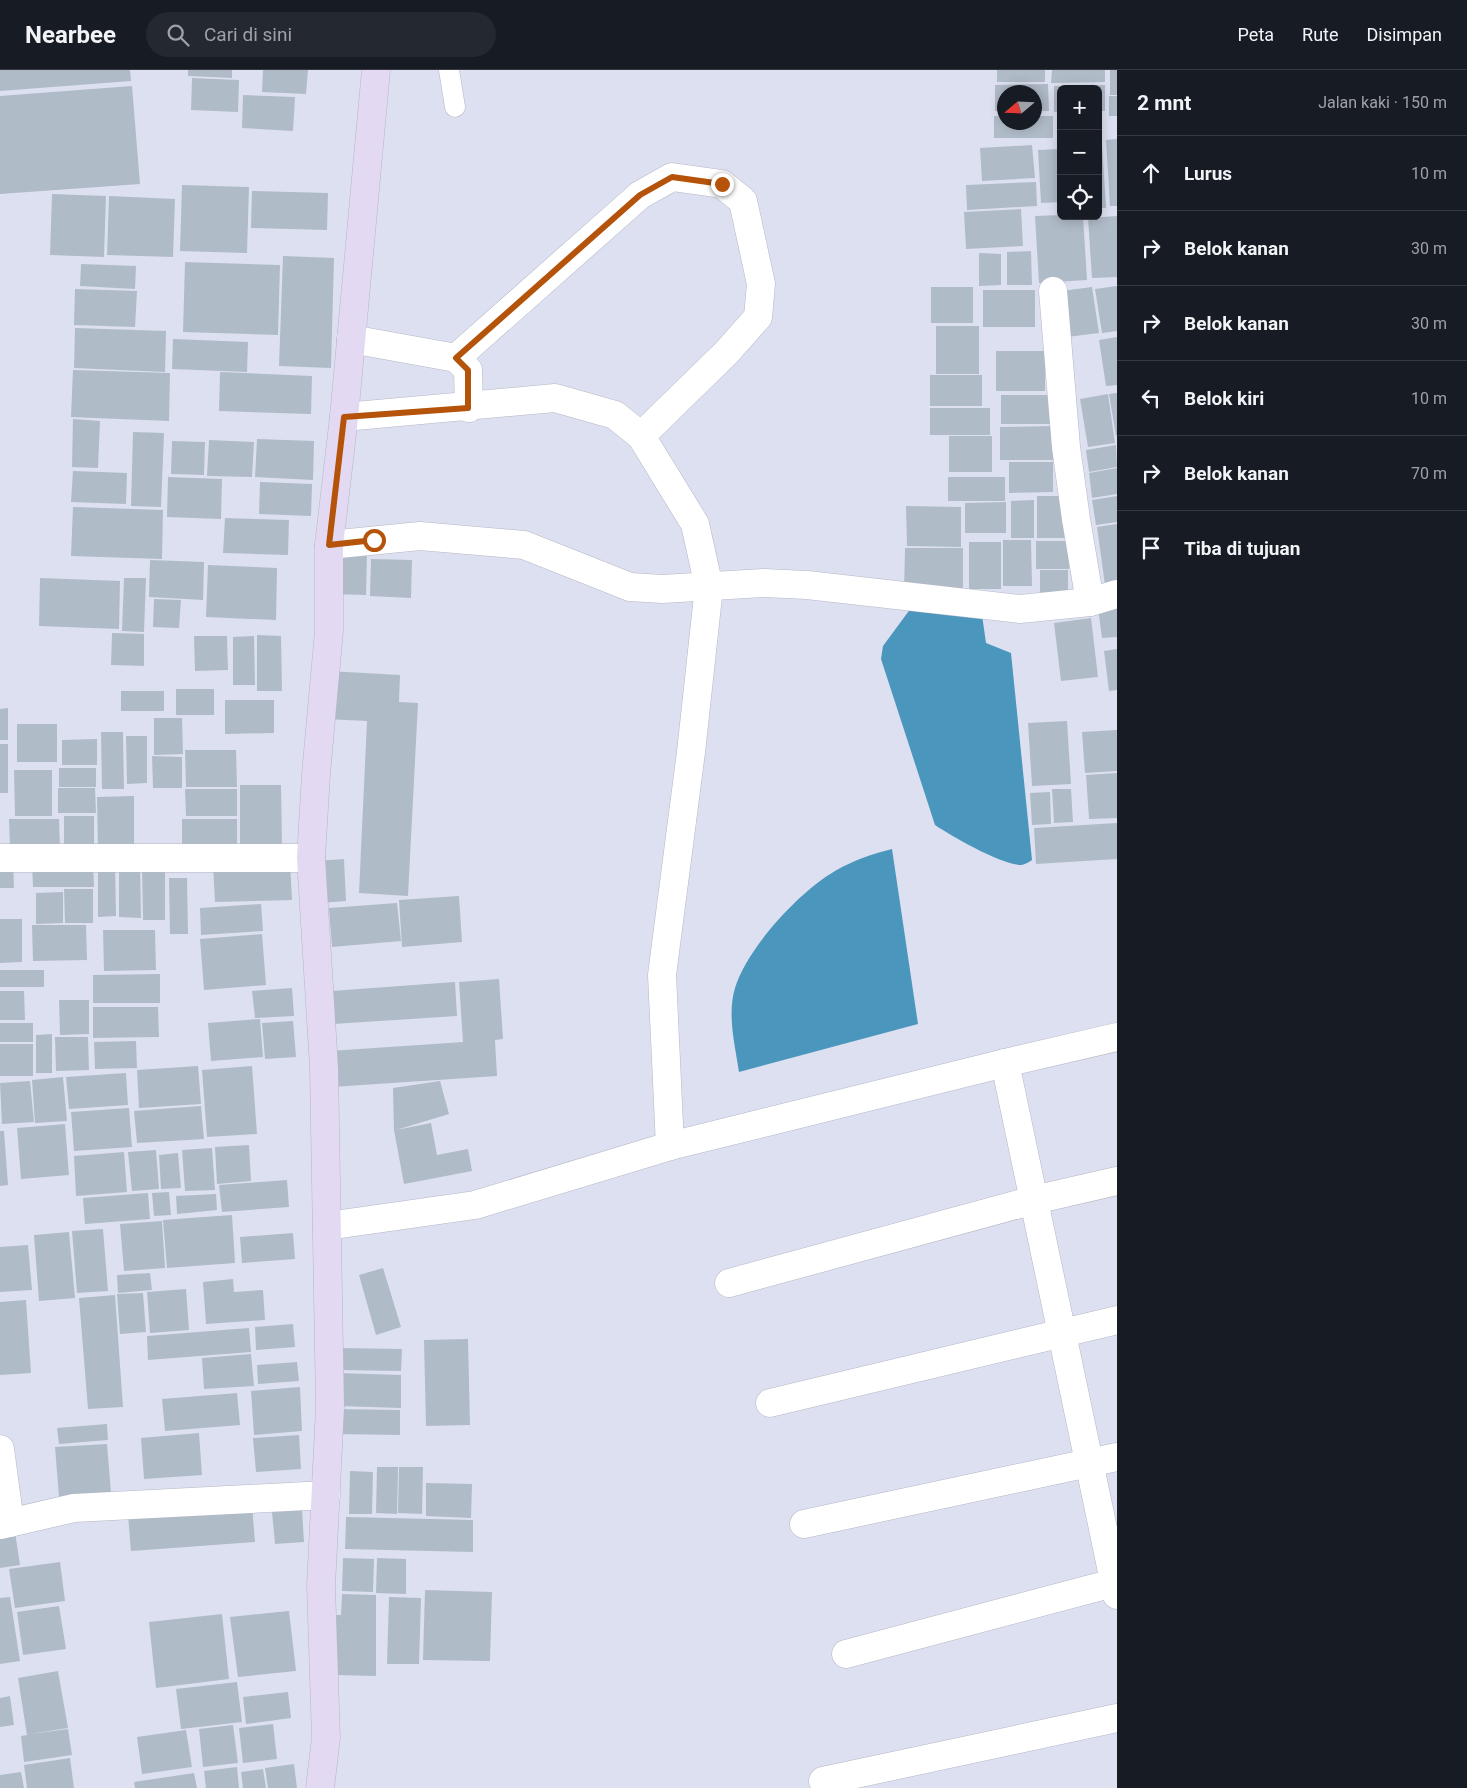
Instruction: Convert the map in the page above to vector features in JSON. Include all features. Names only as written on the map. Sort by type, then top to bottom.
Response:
[{"type":"street","points":[[320,1788],[326,1738],[321,1586],[330,1407],[324,1068],[311,858],[328,631],[329,545],[344,417],[376,70]]},
{"type":"street","points":[[456,358],[640,195],[672,177],[722,184],[744,201],[761,284],[758,317],[727,352],[642,436]]},
{"type":"street","points":[[1053,291],[1066,447],[1090,602]]},
{"type":"street","points":[[351,339],[456,358],[468,370],[468,408]]},
{"type":"street","points":[[344,417],[468,408],[555,398],[615,415],[642,436],[695,524],[709,587],[691,752],[662,975],[670,1146]]},
{"type":"street","points":[[329,545],[420,536],[524,545],[630,587],[709,587],[764,583],[807,585],[1020,609],[1090,602],[1117,594]]},
{"type":"street","points":[[0,858],[311,858]]},
{"type":"street","points":[[328,1226],[475,1205],[670,1146],[1117,1037]]},
{"type":"street","points":[[846,1654],[1116,1586],[1005,1063]]},
{"type":"street","points":[[729,1283],[1034,1200],[1117,1181]]},
{"type":"street","points":[[770,1403],[1117,1320]]},
{"type":"street","points":[[0,1449],[5,1524],[74,1508],[326,1495]]},
{"type":"street","points":[[804,1524],[1117,1457]]},
{"type":"street","points":[[823,1781],[1117,1718]]},
{"type":"lane","points":[[449,70],[455,106]]},
{"type":"water","points":[[911,608],[982,615],[986,643],[1011,653],[1032,860],[1025,864],[1013,864],[990,855],[935,825],[881,659],[883,646]]},
{"type":"water","points":[[892,849],[918,1024],[739,1072],[732,1030],[733,998],[741,972],[762,939],[791,907],[821,880],[856,861]]},
{"type":"building","points":[[0,70],[130,70],[131,81],[0,91]]},
{"type":"building","points":[[188,70],[232,70],[232,78],[188,76]]},
{"type":"building","points":[[263,70],[308,70],[306,94],[262,92]]},
{"type":"building","points":[[997,70],[1045,70],[1045,82],[997,82]]},
{"type":"building","points":[[1052,70],[1105,70],[1105,82],[1051,83]]},
{"type":"building","points":[[1110,70],[1117,70],[1117,95],[1110,95]]},
{"type":"building","points":[[192,78],[239,80],[238,112],[191,110]]},
{"type":"building","points":[[1048,84],[1049,111],[1042,111],[1042,85],[997,85],[997,111],[995,111],[995,85]]},
{"type":"building","points":[[1102,85],[1105,85],[1105,111],[1102,111]]},
{"type":"building","points":[[132,86],[140,184],[0,194],[0,96]]},
{"type":"building","points":[[1054,86],[1057,86],[1057,112],[1054,112]]},
{"type":"building","points":[[243,95],[295,97],[293,131],[242,128]]},
{"type":"building","points":[[1109,96],[1117,96],[1117,116],[1109,116]]},
{"type":"building","points":[[994,116],[997,116],[997,130],[1042,130],[1042,116],[1053,116],[1053,138],[994,138]]},
{"type":"building","points":[[1117,139],[1117,206],[1110,206],[1106,140]]},
{"type":"building","points":[[1102,144],[1106,208],[1102,208]]},
{"type":"building","points":[[1032,145],[1035,178],[982,181],[980,148]]},
{"type":"building","points":[[1057,149],[1057,202],[1041,203],[1038,150]]},
{"type":"building","points":[[1036,182],[1037,206],[967,210],[966,185]]},
{"type":"building","points":[[182,185],[249,187],[247,253],[180,251]]},
{"type":"building","points":[[252,191],[328,193],[327,230],[251,228]]},
{"type":"building","points":[[52,194],[106,196],[104,257],[50,255]]},
{"type":"building","points":[[109,196],[175,199],[173,257],[107,255]]},
{"type":"building","points":[[1021,209],[1023,246],[966,249],[964,212]]},
{"type":"building","points":[[1057,215],[1057,220],[1083,220],[1087,280],[1039,283],[1035,216]]},
{"type":"building","points":[[1117,216],[1117,277],[1092,278],[1088,220],[1102,220],[1102,217]]},
{"type":"building","points":[[1031,251],[1032,285],[1007,285],[1007,252]]},
{"type":"building","points":[[979,253],[1001,254],[1001,285],[979,286]]},
{"type":"building","points":[[283,256],[334,258],[331,368],[279,366]]},
{"type":"building","points":[[185,262],[280,265],[278,335],[183,332]]},
{"type":"building","points":[[81,264],[136,266],[135,289],[80,286]]},
{"type":"building","points":[[1117,286],[1117,331],[1102,333],[1095,289]]},
{"type":"building","points":[[931,287],[973,287],[973,323],[931,323]]},
{"type":"building","points":[[1092,287],[1099,333],[1067,337],[1061,291]]},
{"type":"building","points":[[75,289],[137,291],[135,327],[74,325]]},
{"type":"building","points":[[983,290],[1035,290],[1035,327],[983,327]]},
{"type":"building","points":[[936,326],[979,326],[979,374],[936,374]]},
{"type":"building","points":[[75,328],[166,331],[165,372],[74,368]]},
{"type":"building","points":[[1117,337],[1117,385],[1106,386],[1099,340]]},
{"type":"building","points":[[173,339],[248,342],[247,372],[172,369]]},
{"type":"building","points":[[996,351],[1045,351],[1045,391],[996,391]]},
{"type":"building","points":[[73,370],[170,373],[169,421],[71,417]]},
{"type":"building","points":[[220,372],[312,376],[311,414],[219,411]]},
{"type":"building","points":[[930,375],[982,375],[982,406],[930,406]]},
{"type":"building","points":[[1117,393],[1117,436],[1116,436],[1109,394]]},
{"type":"building","points":[[1108,394],[1115,443],[1088,447],[1080,399]]},
{"type":"building","points":[[1001,395],[1054,395],[1054,424],[1001,424]]},
{"type":"building","points":[[930,408],[990,408],[990,435],[930,435]]},
{"type":"building","points":[[73,419],[100,421],[98,468],[72,467]]},
{"type":"building","points":[[1054,426],[1054,460],[1000,460],[1000,427]]},
{"type":"building","points":[[133,432],[164,433],[161,507],[131,506]]},
{"type":"building","points":[[949,436],[992,436],[992,472],[949,472]]},
{"type":"building","points":[[257,439],[314,441],[313,480],[255,477]]},
{"type":"building","points":[[209,440],[254,442],[252,477],[207,476]]},
{"type":"building","points":[[172,441],[205,442],[204,475],[171,474]]},
{"type":"building","points":[[1116,445],[1117,467],[1089,472],[1086,450]]},
{"type":"building","points":[[1009,462],[1053,462],[1053,492],[1009,493]]},
{"type":"building","points":[[1117,468],[1117,494],[1092,498],[1089,473]]},
{"type":"building","points":[[73,471],[127,473],[126,504],[71,502]]},
{"type":"building","points":[[168,477],[222,479],[221,519],[167,517]]},
{"type":"building","points":[[948,477],[1005,477],[1005,501],[948,501]]},
{"type":"building","points":[[260,482],[312,484],[311,516],[259,514]]},
{"type":"building","points":[[1037,496],[1066,496],[1066,538],[1037,538]]},
{"type":"building","points":[[1117,496],[1117,522],[1096,525],[1092,500]]},
{"type":"building","points":[[1034,500],[1034,538],[1011,538],[1011,501]]},
{"type":"building","points":[[1006,502],[1006,533],[965,533],[965,503]]},
{"type":"building","points":[[906,506],[961,507],[961,547],[907,546]]},
{"type":"building","points":[[73,507],[163,510],[162,559],[71,556]]},
{"type":"building","points":[[225,518],[289,520],[288,555],[223,553]]},
{"type":"building","points":[[1117,524],[1117,583],[1105,585],[1097,527]]},
{"type":"building","points":[[1003,540],[1031,540],[1032,586],[1003,586]]},
{"type":"building","points":[[1036,541],[1069,541],[1069,569],[1036,569]]},
{"type":"building","points":[[969,542],[1001,542],[1001,589],[969,589]]},
{"type":"building","points":[[905,548],[963,548],[963,592],[904,592]]},
{"type":"building","points":[[334,553],[367,554],[366,595],[332,594]]},
{"type":"building","points":[[371,559],[412,560],[411,598],[370,596]]},
{"type":"building","points":[[150,560],[204,562],[203,600],[149,597]]},
{"type":"building","points":[[208,565],[277,568],[276,620],[206,617]]},
{"type":"building","points":[[1040,570],[1068,570],[1068,602],[1040,601]]},
{"type":"building","points":[[40,578],[120,581],[119,629],[39,626]]},
{"type":"building","points":[[124,578],[146,578],[144,632],[122,631]]},
{"type":"building","points":[[154,599],[181,600],[179,628],[153,627]]},
{"type":"building","points":[[1117,605],[1117,637],[1102,638],[1098,608]]},
{"type":"building","points":[[1091,618],[1098,677],[1061,681],[1054,623]]},
{"type":"building","points":[[112,633],[144,634],[144,666],[111,665]]},
{"type":"building","points":[[257,635],[281,636],[282,691],[257,691]]},
{"type":"building","points":[[194,636],[227,636],[228,670],[195,671]]},
{"type":"building","points":[[254,636],[255,685],[233,685],[233,637]]},
{"type":"building","points":[[1117,649],[1117,690],[1109,691],[1104,651]]},
{"type":"building","points":[[328,671],[400,675],[399,702],[418,703],[408,896],[359,893],[367,721],[325,719]]},
{"type":"building","points":[[176,689],[214,689],[214,715],[176,715]]},
{"type":"building","points":[[121,691],[164,691],[164,711],[121,711]]},
{"type":"building","points":[[225,700],[274,700],[274,733],[225,734]]},
{"type":"building","points":[[8,708],[8,740],[0,740],[0,709]]},
{"type":"building","points":[[154,718],[182,718],[183,754],[154,755]]},
{"type":"building","points":[[1067,721],[1071,784],[1032,786],[1028,723]]},
{"type":"building","points":[[17,724],[57,724],[57,762],[17,762]]},
{"type":"building","points":[[1117,730],[1117,771],[1085,773],[1082,732]]},
{"type":"building","points":[[101,732],[123,732],[124,789],[102,789]]},
{"type":"building","points":[[126,736],[147,736],[147,783],[127,784]]},
{"type":"building","points":[[97,739],[97,765],[62,765],[62,740]]},
{"type":"building","points":[[0,744],[8,744],[8,793],[0,793]]},
{"type":"building","points":[[185,750],[236,750],[237,787],[186,787]]},
{"type":"building","points":[[152,756],[182,757],[182,788],[153,788]]},
{"type":"building","points":[[59,768],[96,768],[96,787],[59,787]]},
{"type":"building","points":[[14,770],[52,770],[52,816],[15,816]]},
{"type":"building","points":[[1117,773],[1117,818],[1089,819],[1086,775]]},
{"type":"building","points":[[240,785],[281,785],[282,849],[240,849]]},
{"type":"building","points":[[58,788],[95,788],[96,813],[58,813]]},
{"type":"building","points":[[185,789],[237,789],[237,816],[186,816]]},
{"type":"building","points":[[1052,789],[1071,789],[1073,822],[1054,823]]},
{"type":"building","points":[[1050,792],[1051,824],[1032,825],[1030,793]]},
{"type":"building","points":[[134,796],[134,850],[98,850],[97,797]]},
{"type":"building","points":[[64,816],[94,816],[94,849],[64,849]]},
{"type":"building","points":[[9,819],[59,819],[60,850],[10,851]]},
{"type":"building","points":[[182,819],[237,819],[237,850],[182,851]]},
{"type":"building","points":[[1117,823],[1117,859],[1036,864],[1034,828]]},
{"type":"building","points":[[344,859],[346,901],[320,903],[317,861]]},
{"type":"building","points":[[13,860],[14,888],[0,888],[0,861]]},
{"type":"building","points":[[290,861],[292,900],[215,902],[213,864]]},
{"type":"building","points":[[93,862],[94,887],[33,887],[32,863]]},
{"type":"building","points":[[98,863],[115,863],[116,916],[98,917]]},
{"type":"building","points":[[119,863],[140,863],[141,918],[119,917]]},
{"type":"building","points":[[142,866],[165,866],[165,920],[143,920]]},
{"type":"building","points":[[169,878],[187,878],[188,934],[170,934]]},
{"type":"building","points":[[64,889],[93,889],[93,923],[65,923]]},
{"type":"building","points":[[63,892],[63,923],[36,924],[36,893]]},
{"type":"building","points":[[459,896],[462,942],[402,947],[399,900]]},
{"type":"building","points":[[397,903],[401,941],[332,947],[329,908]]},
{"type":"building","points":[[261,904],[263,931],[201,935],[200,908]]},
{"type":"building","points":[[0,919],[22,919],[22,962],[0,963]]},
{"type":"building","points":[[32,925],[86,925],[87,960],[33,961]]},
{"type":"building","points":[[103,930],[155,930],[156,970],[104,971]]},
{"type":"building","points":[[262,934],[266,985],[204,990],[200,939]]},
{"type":"building","points":[[0,970],[44,970],[44,987],[0,987]]},
{"type":"building","points":[[160,974],[160,1003],[93,1003],[93,975]]},
{"type":"building","points":[[499,979],[503,1039],[495,1040],[497,1076],[332,1087],[330,1051],[463,1042],[459,982]]},
{"type":"building","points":[[455,982],[457,1016],[333,1024],[331,991]]},
{"type":"building","points":[[292,988],[294,1016],[255,1018],[252,991]]},
{"type":"building","points":[[0,991],[24,991],[25,1020],[0,1020]]},
{"type":"building","points":[[59,1000],[89,1000],[89,1034],[60,1035]]},
{"type":"building","points":[[93,1007],[158,1007],[159,1037],[93,1038]]},
{"type":"building","points":[[260,1019],[263,1057],[211,1061],[208,1023]]},
{"type":"building","points":[[293,1021],[296,1057],[265,1059],[262,1023]]},
{"type":"building","points":[[0,1023],[33,1023],[33,1042],[0,1042]]},
{"type":"building","points":[[52,1034],[52,1073],[36,1073],[36,1035]]},
{"type":"building","points":[[55,1037],[88,1037],[89,1070],[56,1071]]},
{"type":"building","points":[[136,1041],[137,1068],[95,1069],[94,1042]]},
{"type":"building","points":[[0,1044],[33,1044],[33,1076],[0,1076]]},
{"type":"building","points":[[198,1066],[201,1104],[139,1108],[137,1070]]},
{"type":"building","points":[[252,1066],[257,1134],[207,1137],[202,1070]]},
{"type":"building","points":[[126,1073],[128,1105],[69,1109],[66,1077]]},
{"type":"building","points":[[63,1077],[67,1121],[35,1123],[32,1080]]},
{"type":"building","points":[[30,1081],[34,1122],[2,1124],[0,1083]]},
{"type":"building","points":[[440,1081],[449,1114],[396,1130],[431,1123],[437,1155],[468,1149],[472,1171],[404,1184],[394,1130],[393,1088]]},
{"type":"building","points":[[201,1106],[204,1139],[137,1143],[134,1111]]},
{"type":"building","points":[[129,1108],[132,1147],[74,1151],[71,1112]]},
{"type":"building","points":[[65,1124],[69,1175],[21,1179],[17,1128]]},
{"type":"building","points":[[0,1131],[4,1131],[8,1185],[0,1186]]},
{"type":"building","points":[[249,1145],[251,1181],[217,1184],[215,1147]]},
{"type":"building","points":[[212,1148],[215,1190],[185,1191],[182,1150]]},
{"type":"building","points":[[156,1150],[159,1189],[132,1191],[128,1152]]},
{"type":"building","points":[[124,1152],[127,1192],[76,1196],[74,1156]]},
{"type":"building","points":[[178,1153],[181,1188],[161,1189],[159,1155]]},
{"type":"building","points":[[287,1180],[289,1207],[222,1212],[219,1185]]},
{"type":"building","points":[[169,1192],[171,1215],[154,1216],[152,1193]]},
{"type":"building","points":[[148,1193],[150,1219],[85,1224],[83,1198]]},
{"type":"building","points":[[216,1194],[217,1210],[177,1214],[176,1196]]},
{"type":"building","points":[[232,1215],[235,1263],[167,1268],[163,1220]]},
{"type":"building","points":[[162,1221],[165,1268],[124,1271],[120,1224]]},
{"type":"building","points":[[103,1229],[108,1291],[77,1293],[72,1231]]},
{"type":"building","points":[[69,1232],[75,1298],[39,1301],[34,1235]]},
{"type":"building","points":[[293,1233],[295,1259],[242,1263],[240,1237]]},
{"type":"building","points":[[28,1245],[32,1290],[0,1292],[0,1247]]},
{"type":"building","points":[[383,1268],[401,1327],[376,1335],[359,1275]]},
{"type":"building","points":[[150,1273],[152,1290],[118,1293],[117,1275]]},
{"type":"building","points":[[233,1279],[234,1292],[263,1290],[265,1320],[206,1324],[203,1282]]},
{"type":"building","points":[[186,1289],[189,1330],[150,1333],[147,1292]]},
{"type":"building","points":[[143,1293],[146,1332],[120,1334],[117,1294]]},
{"type":"building","points":[[115,1295],[123,1407],[88,1409],[79,1298]]},
{"type":"building","points":[[26,1300],[31,1373],[0,1375],[0,1302]]},
{"type":"building","points":[[293,1324],[295,1347],[256,1350],[255,1327]]},
{"type":"building","points":[[249,1328],[251,1352],[148,1360],[147,1336]]},
{"type":"building","points":[[468,1339],[470,1425],[426,1426],[424,1340]]},
{"type":"building","points":[[339,1348],[402,1349],[401,1371],[339,1370]]},
{"type":"building","points":[[251,1354],[254,1386],[204,1389],[202,1358]]},
{"type":"building","points":[[297,1362],[299,1381],[258,1384],[257,1365]]},
{"type":"building","points":[[338,1373],[401,1375],[401,1408],[338,1406]]},
{"type":"building","points":[[300,1387],[302,1431],[254,1435],[251,1391]]},
{"type":"building","points":[[237,1393],[240,1425],[165,1431],[162,1399]]},
{"type":"building","points":[[334,1409],[400,1410],[400,1435],[334,1434]]},
{"type":"building","points":[[107,1424],[108,1440],[59,1444],[57,1428]]},
{"type":"building","points":[[199,1433],[202,1475],[144,1479],[141,1438]]},
{"type":"building","points":[[299,1435],[301,1469],[256,1472],[253,1438]]},
{"type":"building","points":[[107,1444],[111,1493],[59,1497],[55,1447]]},
{"type":"building","points":[[377,1467],[398,1467],[397,1514],[376,1513]]},
{"type":"building","points":[[399,1467],[423,1467],[422,1514],[398,1513]]},
{"type":"building","points":[[350,1471],[373,1472],[372,1514],[349,1514]]},
{"type":"building","points":[[426,1483],[472,1484],[471,1518],[426,1516]]},
{"type":"building","points":[[252,1505],[255,1542],[131,1551],[128,1515]]},
{"type":"building","points":[[302,1510],[304,1542],[275,1544],[272,1512]]},
{"type":"building","points":[[346,1517],[473,1520],[473,1552],[345,1549]]},
{"type":"building","points":[[15,1532],[20,1565],[0,1568],[0,1534]]},
{"type":"building","points":[[343,1558],[374,1559],[373,1592],[342,1591]]},
{"type":"building","points":[[377,1558],[406,1559],[406,1594],[376,1593]]},
{"type":"building","points":[[60,1562],[65,1601],[15,1608],[9,1569]]},
{"type":"building","points":[[425,1590],[492,1592],[490,1661],[423,1660]]},
{"type":"building","points":[[342,1594],[376,1595],[376,1676],[335,1675],[336,1615],[341,1615]]},
{"type":"building","points":[[10,1597],[20,1661],[0,1664],[0,1598]]},
{"type":"building","points":[[389,1597],[421,1598],[419,1664],[387,1664]]},
{"type":"building","points":[[59,1606],[66,1649],[23,1655],[17,1612]]},
{"type":"building","points":[[289,1611],[296,1671],[238,1677],[230,1617]]},
{"type":"building","points":[[222,1614],[229,1679],[156,1688],[149,1622]]},
{"type":"building","points":[[58,1671],[68,1728],[30,1734],[68,1729],[72,1755],[24,1762],[21,1736],[27,1735],[18,1678]]},
{"type":"building","points":[[237,1682],[242,1722],[181,1729],[176,1689]]},
{"type":"building","points":[[288,1692],[291,1718],[246,1724],[243,1697]]},
{"type":"building","points":[[10,1696],[14,1725],[0,1727],[0,1698]]},
{"type":"building","points":[[273,1724],[277,1759],[243,1763],[239,1728]]},
{"type":"building","points":[[233,1725],[238,1763],[203,1767],[199,1729]]},
{"type":"building","points":[[186,1730],[192,1767],[142,1774],[137,1737]]},
{"type":"building","points":[[70,1758],[74,1788],[27,1788],[24,1765]]},
{"type":"building","points":[[294,1764],[297,1788],[268,1788],[265,1768]]},
{"type":"building","points":[[237,1767],[239,1788],[206,1788],[204,1771]]},
{"type":"building","points":[[263,1769],[266,1788],[243,1788],[241,1772]]},
{"type":"building","points":[[21,1772],[24,1788],[0,1788],[0,1775]]},
{"type":"building","points":[[194,1773],[197,1788],[135,1788],[134,1782]]},
{"type":"route","points":[[374,540],[329,545],[344,417],[468,408],[470,379],[468,370],[456,358],[640,195],[672,177],[722,184]]}]
